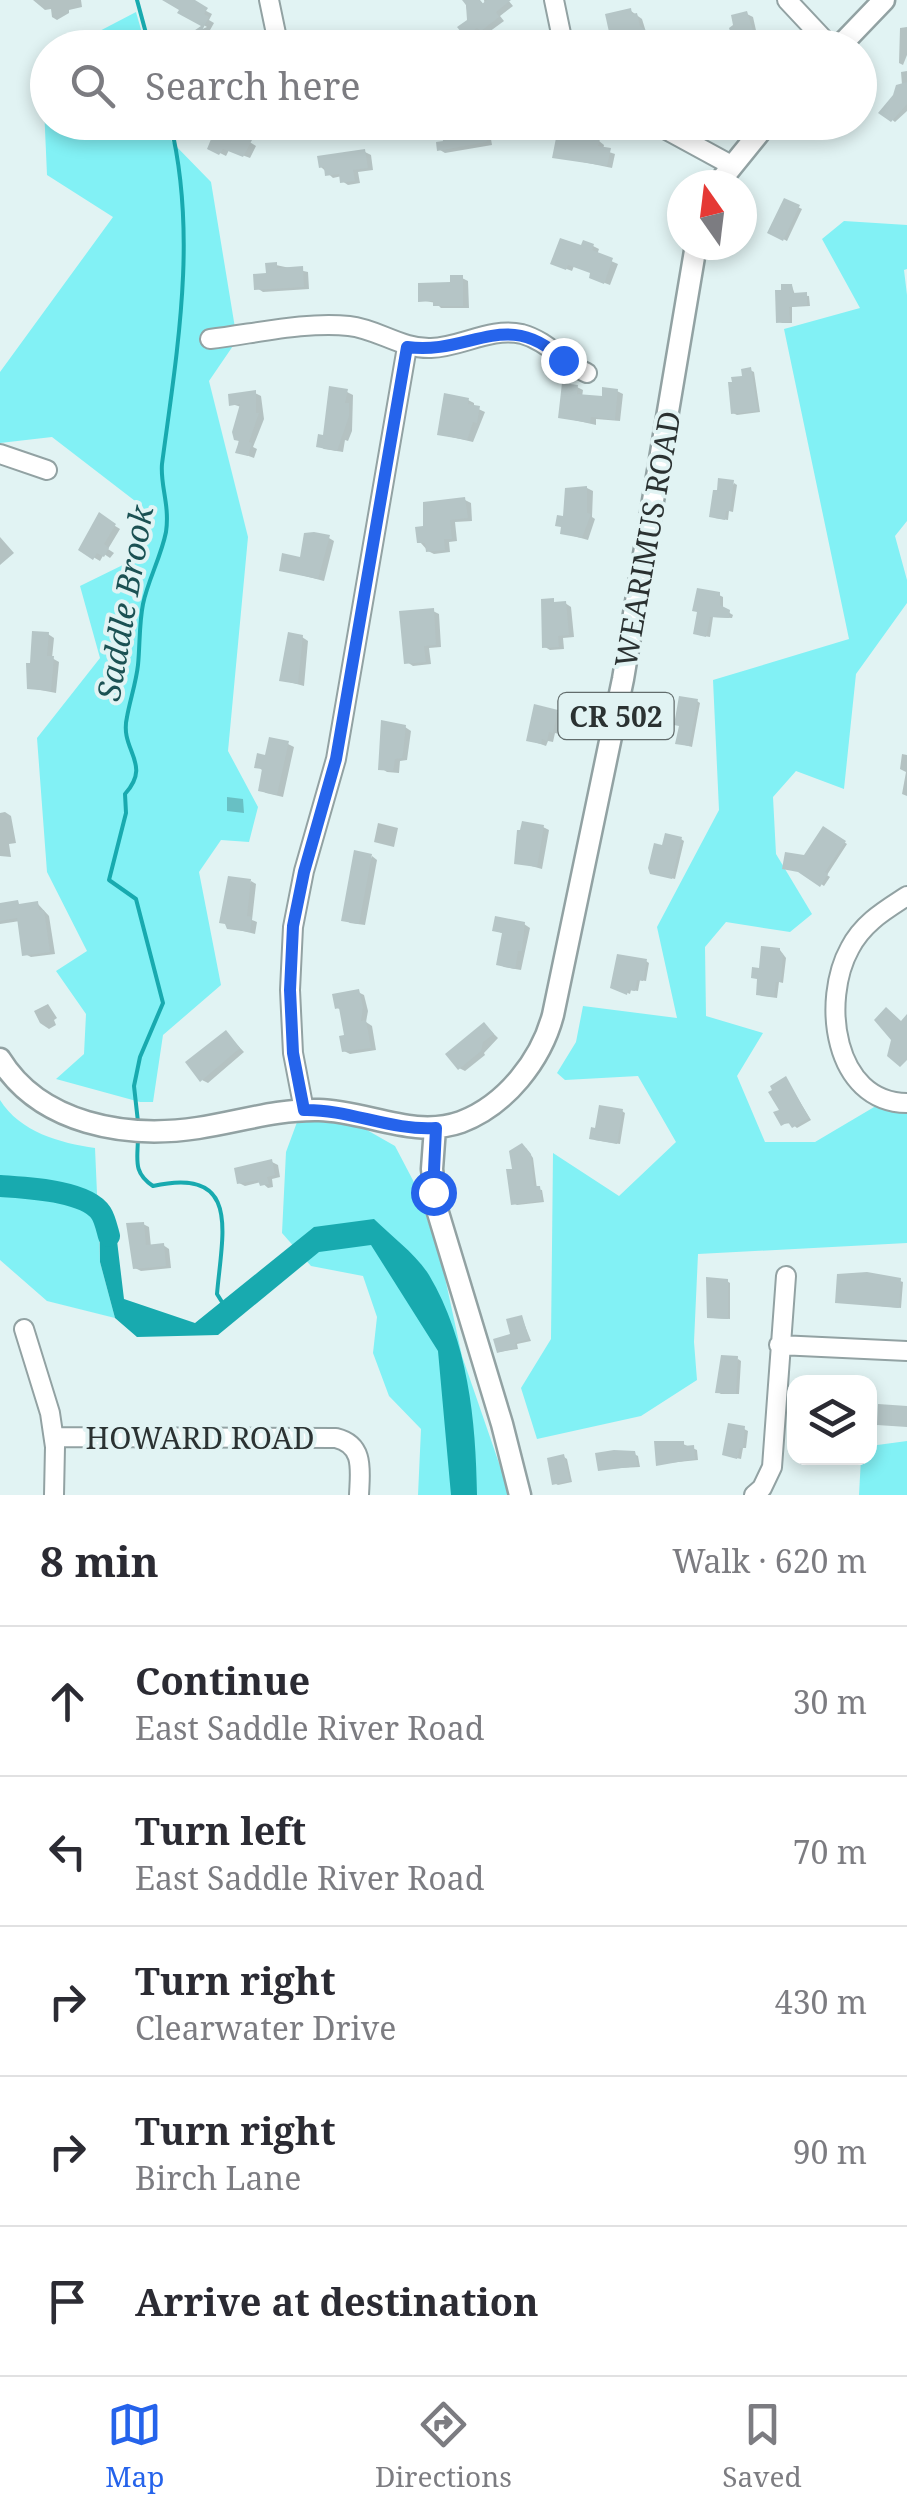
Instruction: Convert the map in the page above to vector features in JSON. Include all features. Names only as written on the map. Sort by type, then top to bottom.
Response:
[{"type":"main road","points":[[853,30],[884,0]]},
{"type":"main road","points":[[728,170],[753,140]]},
{"type":"main road","name":"WEARIMUS ROAD","points":[[436,1128],[468,1119],[509,1089],[528,1070],[549,1032],[623,680],[693,260]]},
{"type":"main road","name":"CR 502","points":[[0,1058],[20,1085],[50,1108],[85,1121],[139,1129],[195,1129],[304,1110],[436,1128]]},
{"type":"main road","points":[[436,1128],[432,1180],[436,1206],[520,1495]]},
{"type":"street","points":[[270,0],[276,30]]},
{"type":"street","points":[[554,0],[560,30]]},
{"type":"street","points":[[787,0],[817,30]]},
{"type":"street","points":[[684,140],[731,166]]},
{"type":"street","points":[[210,339],[351,326],[407,347],[436,348],[511,333],[537,340],[573,368],[588,374]]},
{"type":"street","points":[[304,1110],[293,1053],[293,926],[336,759],[407,347]]},
{"type":"street","points":[[0,454],[47,470]]},
{"type":"street","points":[[907,896],[881,912],[855,938],[841,968],[836,1002],[841,1050],[852,1076],[873,1094],[907,1104]]},
{"type":"street","points":[[754,1495],[772,1468],[786,1276]]},
{"type":"street","points":[[24,1329],[50,1413],[54,1495]]},
{"type":"street","points":[[779,1345],[907,1351]]},
{"type":"street","name":"HOWARD ROAD","points":[[54,1437],[336,1438],[352,1444],[357,1451],[359,1495]]},
{"type":"shaded area","points":[[136,12],[141,30],[102,30]]},
{"type":"shaded area","points":[[45,140],[171,140],[211,182],[237,340],[209,381],[248,537],[228,751],[258,807],[249,842],[221,840],[199,872],[221,985],[163,1035],[153,1102],[56,1079],[84,1054],[86,1014],[56,971],[87,951],[47,872],[37,738],[100,658],[80,586],[131,561],[139,504],[52,437],[0,443],[0,372],[113,217],[47,175]]},
{"type":"shaded area","points":[[844,221],[907,225],[907,521],[895,536],[907,580],[907,603],[856,674],[844,789],[796,771],[773,797],[776,854],[812,914],[790,932],[726,922],[705,947],[706,1016],[763,1033],[737,1076],[765,1142],[815,1142],[886,1100],[907,1100],[907,1243],[698,1254],[694,1342],[697,1380],[641,1416],[537,1439],[521,1388],[551,1339],[553,1153],[619,1196],[676,1142],[638,1076],[565,1080],[557,1073],[576,1042],[583,1006],[677,1018],[657,927],[719,810],[713,680],[849,639],[784,329],[860,308],[822,239]]},
{"type":"shaded area","points":[[0,1100],[30,1128],[68,1143],[95,1148],[100,1262],[115,1318],[47,1301],[0,1260]]},
{"type":"shaded area","points":[[300,1114],[351,1121],[395,1146],[417,1188],[442,1264],[462,1356],[510,1495],[418,1495],[421,1429],[389,1396],[373,1353],[377,1317],[363,1276],[311,1266],[282,1233],[286,1152]]},
{"type":"shaded area","points":[[99,1210],[115,1224],[124,1299],[195,1323],[314,1227],[374,1219],[424,1267],[453,1327],[472,1410],[477,1495],[451,1495],[438,1351],[371,1245],[319,1252],[218,1335],[137,1337],[115,1318],[100,1262]]},
{"type":"shaded area","points":[[907,1441],[907,1495],[859,1495],[861,1465],[877,1465],[877,1445]]},
{"type":"building","points":[[162,0],[195,0],[208,8],[204,14],[209,17],[202,30],[195,30],[201,26],[177,13],[179,10]]},
{"type":"building","points":[[462,0],[479,0],[482,4],[487,0],[511,0],[496,12],[499,17],[482,30],[457,27],[467,20]]},
{"type":"building","points":[[631,8],[645,30],[609,30],[605,14]]},
{"type":"building","points":[[747,11],[753,30],[730,30],[731,15]]},
{"type":"building","points":[[907,82],[907,104],[891,122],[878,113],[896,85]]},
{"type":"building","points":[[211,140],[252,140],[243,157],[223,149],[219,155],[207,149]]},
{"type":"building","points":[[556,140],[600,140],[598,146],[611,148],[607,166],[552,158]]},
{"type":"building","points":[[436,142],[487,142],[437,151]]},
{"type":"building","points":[[365,149],[368,168],[353,170],[355,181],[340,183],[339,174],[325,176],[324,167],[319,168],[317,156]]},
{"type":"building","points":[[784,198],[800,205],[783,241],[767,233]]},
{"type":"building","points":[[560,238],[581,245],[583,240],[594,244],[592,250],[613,258],[604,284],[589,278],[590,273],[550,264]]},
{"type":"building","points":[[277,262],[277,268],[303,266],[304,287],[254,290],[253,274],[266,273],[265,263]]},
{"type":"building","points":[[450,275],[463,275],[463,306],[418,302],[418,283],[450,282]]},
{"type":"building","points":[[781,284],[792,284],[793,293],[807,292],[807,305],[789,307],[790,322],[776,323],[775,290],[781,290]]},
{"type":"building","points":[[751,367],[758,411],[731,414],[728,382],[732,382],[731,377],[742,376],[741,369]]},
{"type":"building","points":[[562,383],[578,385],[577,394],[602,396],[602,387],[618,389],[615,420],[591,417],[590,423],[558,418]]},
{"type":"building","points":[[329,386],[348,389],[345,403],[349,403],[349,416],[337,451],[316,447],[318,434],[323,435]]},
{"type":"building","points":[[256,390],[259,413],[248,456],[235,453],[239,441],[234,440],[232,432],[240,404],[229,406],[228,394]]},
{"type":"building","points":[[444,393],[469,398],[468,404],[480,406],[477,423],[473,422],[467,440],[437,435]]},
{"type":"building","points":[[718,478],[734,480],[725,520],[709,517]]},
{"type":"building","points":[[587,486],[587,513],[591,514],[582,538],[560,534],[561,527],[555,526],[557,515],[563,516],[565,488]]},
{"type":"building","points":[[465,497],[468,518],[450,520],[452,539],[444,539],[445,550],[426,552],[425,543],[417,543],[415,527],[423,526],[423,502]]},
{"type":"building","points":[[99,512],[116,524],[104,544],[109,548],[104,557],[97,553],[93,560],[78,550]]},
{"type":"building","points":[[304,533],[330,535],[318,579],[279,571],[282,553],[300,557]]},
{"type":"building","points":[[697,588],[720,592],[720,605],[730,610],[729,618],[710,617],[706,637],[693,634]]},
{"type":"building","points":[[554,598],[554,602],[566,601],[569,635],[558,636],[559,647],[542,648],[541,599]]},
{"type":"building","points":[[434,608],[436,645],[424,646],[426,662],[404,664],[399,611]]},
{"type":"building","points":[[32,631],[49,632],[47,656],[54,656],[51,691],[27,689],[26,663],[30,663]]},
{"type":"building","points":[[288,632],[303,635],[298,684],[279,681]]},
{"type":"building","points":[[679,696],[698,699],[689,746],[675,744]]},
{"type":"building","points":[[534,704],[558,710],[553,733],[549,732],[547,741],[542,739],[541,744],[526,741]]},
{"type":"building","points":[[381,720],[406,725],[402,758],[395,759],[393,771],[378,770]]},
{"type":"building","points":[[269,737],[289,741],[277,795],[258,791],[262,769],[254,768],[257,753],[265,755]]},
{"type":"building","points":[[522,821],[544,825],[537,867],[514,864],[517,830]]},
{"type":"building","points":[[823,826],[846,841],[825,872],[828,874],[820,887],[798,872],[782,869],[785,852],[804,855]]},
{"type":"building","points":[[665,833],[682,837],[672,879],[650,874],[648,868],[654,843],[662,845]]},
{"type":"building","points":[[354,850],[372,854],[359,924],[341,921]]},
{"type":"building","points":[[228,876],[251,879],[247,916],[252,917],[250,932],[227,929],[219,923]]},
{"type":"building","points":[[18,900],[19,904],[38,901],[39,910],[44,910],[50,952],[22,956],[17,918],[0,921],[0,903]]},
{"type":"building","points":[[495,916],[525,922],[522,951],[518,951],[515,969],[496,965],[502,933],[492,931]]},
{"type":"building","points":[[761,946],[780,948],[783,954],[781,982],[776,982],[774,997],[756,995],[757,979],[751,978],[752,967],[759,968]]},
{"type":"building","points":[[617,954],[647,959],[643,981],[637,980],[635,991],[628,990],[627,995],[610,988]]},
{"type":"building","points":[[359,989],[361,1021],[366,1020],[371,1048],[342,1052],[339,1036],[344,1035],[332,994]]},
{"type":"building","points":[[886,1007],[901,1021],[907,1014],[907,1060],[900,1067],[887,1056],[891,1040],[874,1020]]},
{"type":"building","points":[[484,1022],[494,1034],[458,1070],[445,1054]]},
{"type":"building","points":[[226,1030],[240,1048],[200,1082],[185,1062]]},
{"type":"building","points":[[786,1076],[809,1118],[792,1128],[788,1122],[781,1126],[773,1112],[779,1110],[768,1092],[772,1090],[770,1086]]},
{"type":"building","points":[[599,1105],[623,1109],[617,1144],[589,1139]]},
{"type":"building","points":[[522,1143],[531,1154],[534,1186],[540,1186],[542,1201],[511,1205],[506,1169],[512,1169],[509,1151]]},
{"type":"building","points":[[272,1159],[275,1175],[267,1177],[269,1184],[260,1186],[258,1180],[237,1184],[234,1168]]},
{"type":"building","points":[[144,1222],[146,1245],[164,1243],[166,1266],[133,1269],[126,1223]]},
{"type":"building","points":[[867,1272],[901,1278],[899,1308],[835,1303],[837,1274]]},
{"type":"building","points":[[706,1277],[728,1279],[728,1319],[707,1318]]},
{"type":"building","points":[[522,1315],[529,1339],[515,1343],[516,1348],[497,1353],[493,1339],[510,1334],[506,1319]]},
{"type":"building","points":[[721,1355],[738,1356],[736,1394],[715,1393]]},
{"type":"building","points":[[878,1404],[907,1406],[907,1427],[877,1425]]},
{"type":"building","points":[[728,1423],[745,1426],[743,1448],[737,1459],[722,1455]]},
{"type":"building","points":[[654,1441],[694,1445],[695,1459],[656,1466]]},
{"type":"building","points":[[635,1451],[638,1466],[598,1471],[595,1453]]},
{"type":"building","points":[[564,1454],[570,1481],[552,1485],[547,1458]]},
{"type":"waterway","name":"Saddle Brook","points":[[137,0],[145,30]]},
{"type":"waterway","name":"Saddle Brook","points":[[138,1122],[134,1086],[140,1057],[163,1003],[136,899],[109,880],[126,813],[125,794],[136,774],[126,729],[138,665],[142,612],[167,522],[162,464],[179,336],[184,250],[183,207],[173,140]]},
{"type":"waterway","name":"Saddle Brook","points":[[138,1136],[138,1164],[146,1181],[153,1186],[182,1182],[201,1186],[214,1196],[222,1228],[217,1294],[222,1302]]},
{"type":"waterway","points":[[0,1186],[82,1199],[101,1213],[109,1236]]},
{"type":"route","points":[[433,1192],[436,1128],[304,1110],[293,1053],[293,926],[336,759],[407,347],[436,348],[511,333],[537,340],[563,360]]}]
